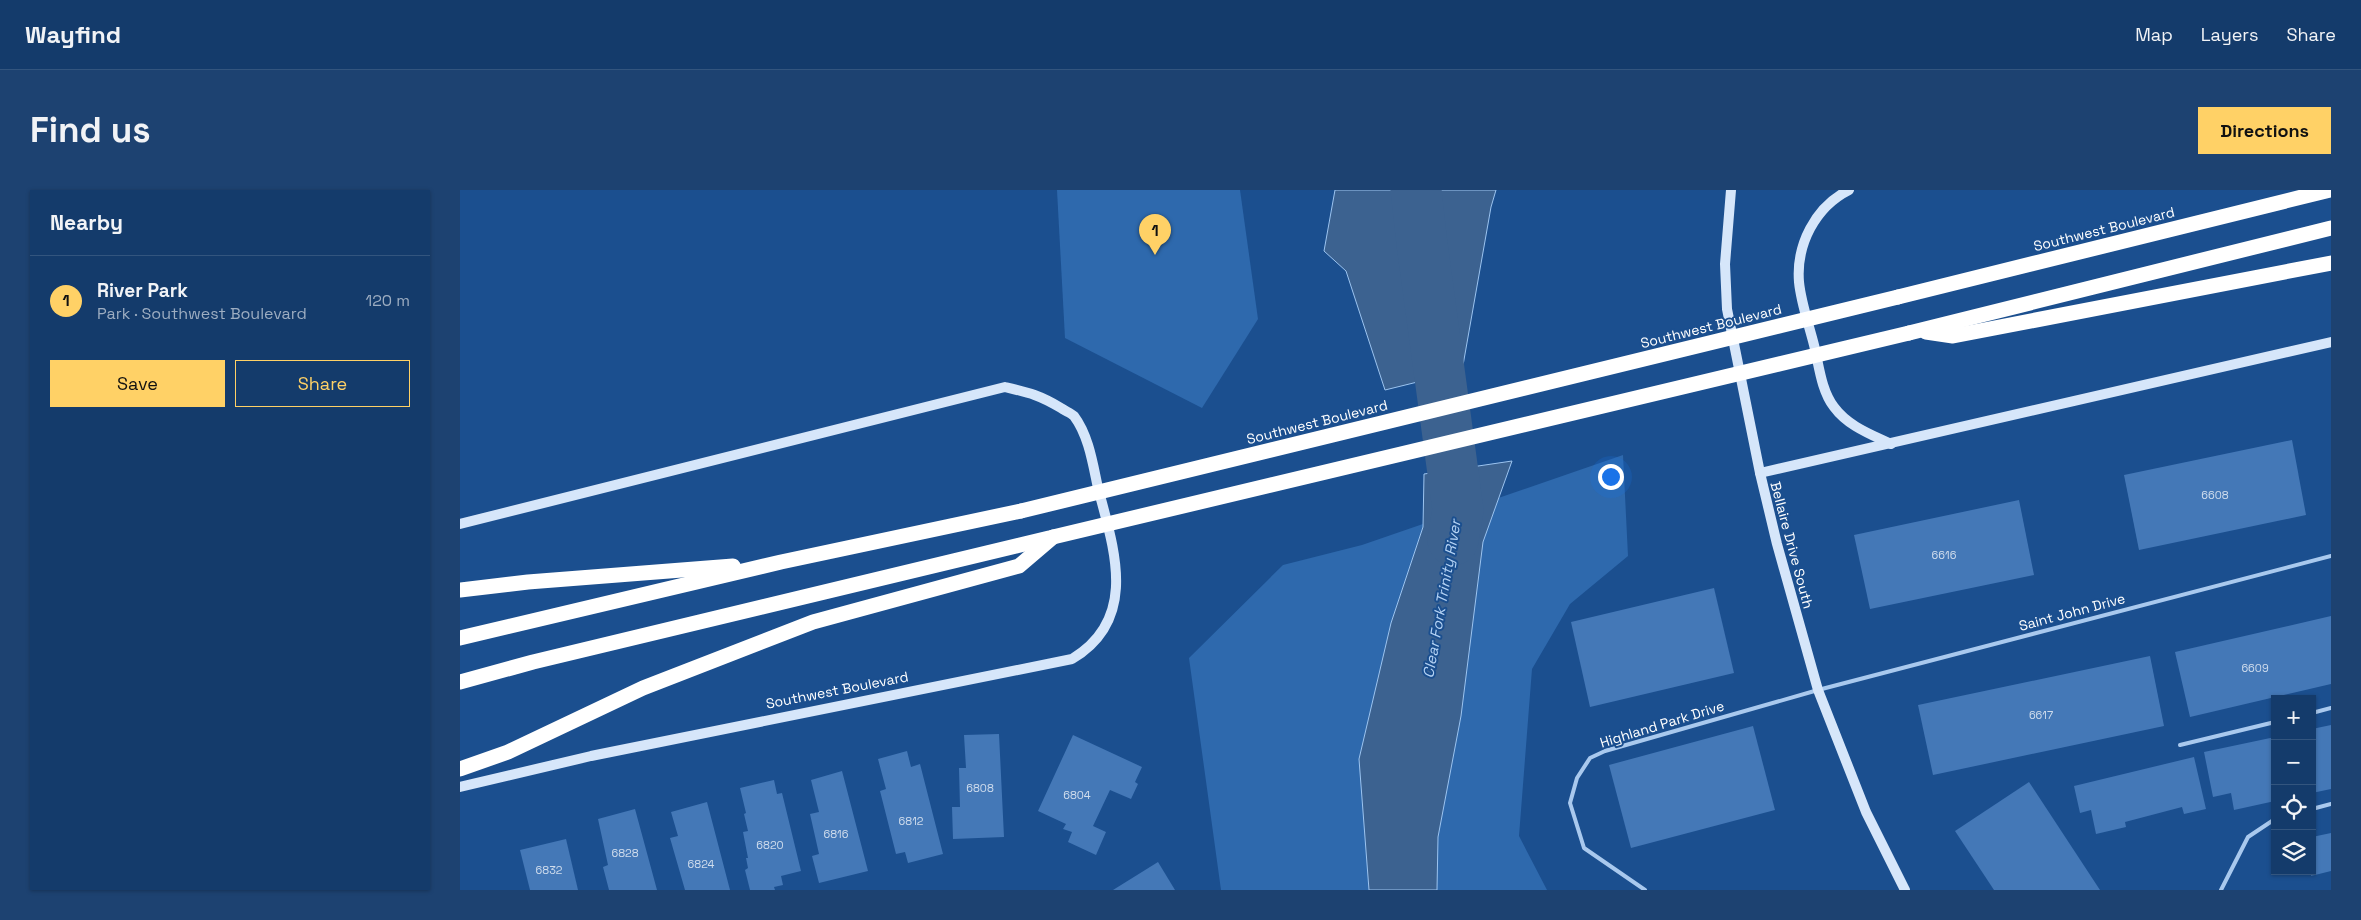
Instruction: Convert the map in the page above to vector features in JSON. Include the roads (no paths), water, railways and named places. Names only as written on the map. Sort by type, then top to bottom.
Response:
[{"type":"highway","name":"Southwest Boulevard","points":[[460,638],[782,562],[1021,511],[2330,190]]},
{"type":"highway","points":[[460,682],[533,662],[1914,332],[2331,228]]},
{"type":"highway","points":[[1914,332],[1953,336],[2331,263]]},
{"type":"highway","points":[[460,769],[508,752],[643,688],[813,622],[1019,566],[1053,537]]},
{"type":"highway","points":[[460,590],[528,582],[782,562]]},
{"type":"street","name":"Bellaire Drive South","points":[[1731,190],[1725,264],[1727,309],[1760,473],[1777,544],[1818,690],[1866,812],[1905,890]]},
{"type":"street","points":[[1848,190],[1828,204],[1816,219],[1805,238],[1799,260],[1799,283],[1825,389],[1833,406],[1846,420],[1891,444]]},
{"type":"street","points":[[1760,473],[2331,342]]},
{"type":"street","name":"Southwest Boulevard","points":[[460,524],[1005,388],[1037,394],[1073,415],[1088,446],[1114,553],[1118,585],[1110,617],[1089,649],[1072,659],[591,756],[460,787]]},
{"type":"lane","name":"Saint John Drive","points":[[1818,690],[2331,556]]},
{"type":"lane","name":"Highland Park Drive","points":[[1645,890],[1584,848],[1570,803],[1577,778],[1590,758],[1605,750],[1818,690]]},
{"type":"lane","points":[[2316,711],[2331,708]]},
{"type":"lane","points":[[2180,745],[2271,723]]},
{"type":"lane","points":[[2316,808],[2331,804]]},
{"type":"lane","points":[[2221,890],[2248,837],[2271,823]]},
{"type":"water","points":[[1335,190],[1496,190],[1491,207],[1462,371],[1385,390],[1346,271],[1324,251]]},
{"type":"water","points":[[1512,461],[1483,542],[1461,716],[1438,837],[1437,890],[1369,890],[1359,759],[1391,623],[1423,527],[1424,474]]},
{"type":"waterway","name":"Clear Fork Trinity River","points":[[1416,190],[1458,510],[1453,540]]},
{"type":"place","name":"River Park","points":[[1155,255]]}]
